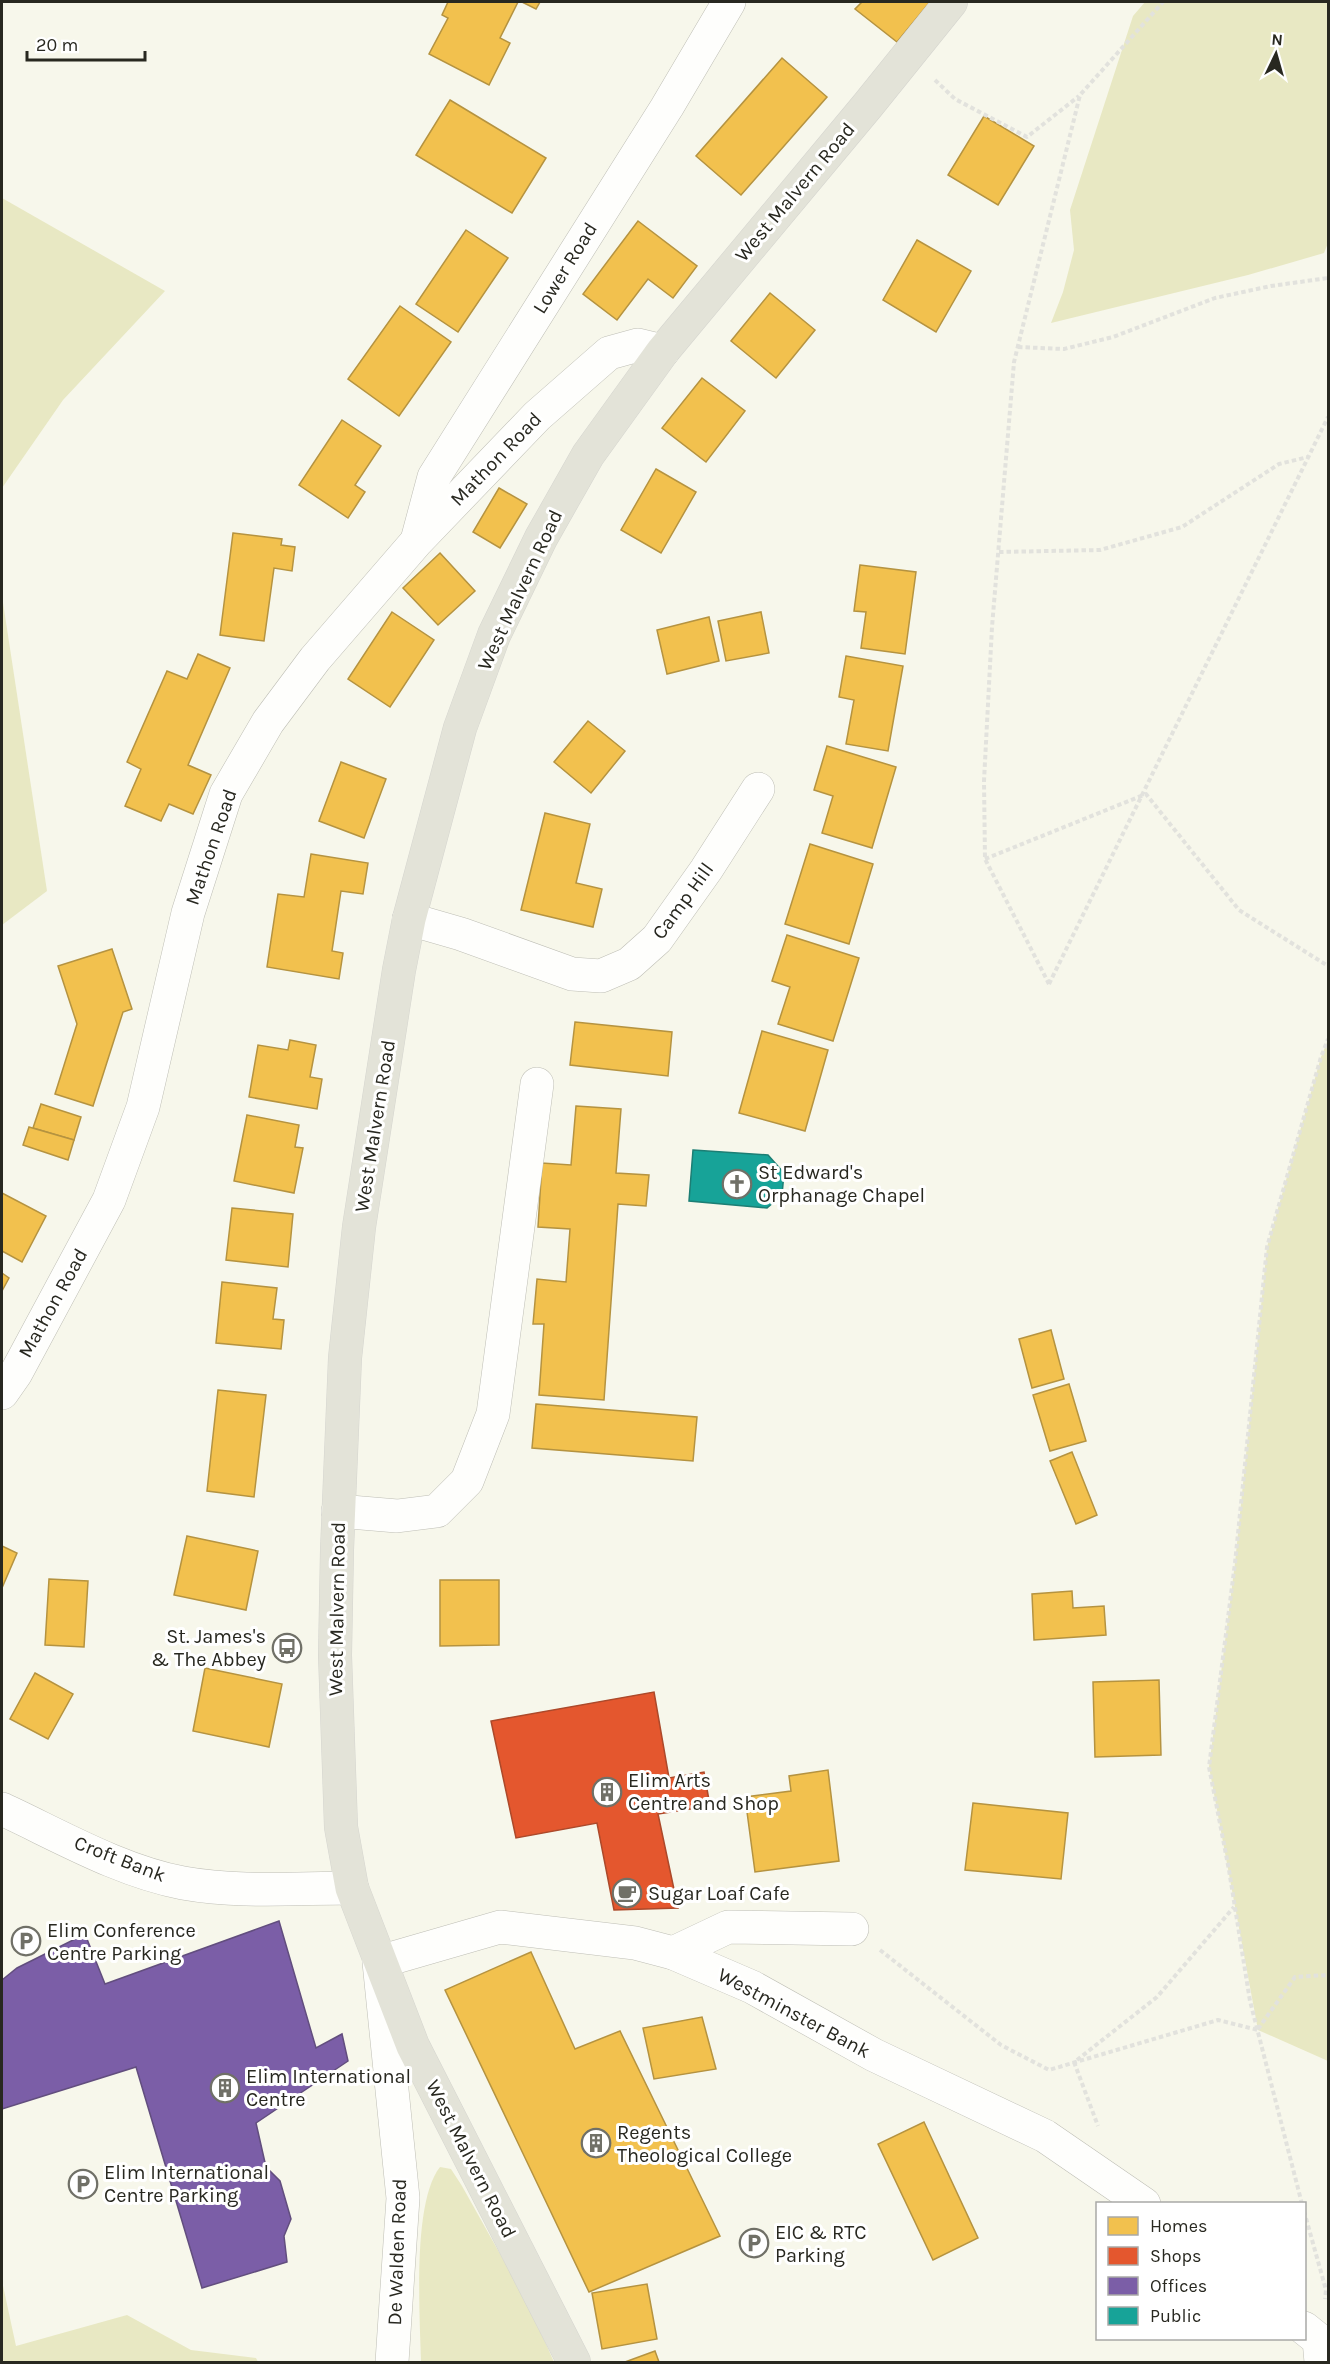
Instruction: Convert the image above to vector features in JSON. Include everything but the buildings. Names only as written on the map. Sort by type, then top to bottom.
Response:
[{"type":"main road","name":"West Malvern Road","points":[[574,2362],[423,2066],[379,1962],[352,1888],[340,1827],[335,1655],[338,1511],[345,1358],[359,1227],[399,970],[460,728],[494,635],[541,538],[588,455],[663,351],[951,2]]},
{"type":"street","name":"Lower Road","points":[[417,541],[434,477],[667,107],[729,2]]},
{"type":"street","name":"Mathon Road","points":[[2,1393],[109,1200],[143,1107],[188,913],[226,794],[268,722],[315,660],[417,541],[537,416],[609,353],[638,345],[663,351]]},
{"type":"street","name":"Camp Hill","points":[[410,919],[462,934],[572,974],[601,975],[629,964],[657,939],[706,870],[758,789]]},
{"type":"street","points":[[338,1511],[397,1516],[437,1511],[466,1481],[493,1414],[537,1084]]},
{"type":"street","name":"Croft Bank","points":[[2,1809],[126,1866],[182,1883],[242,1889],[352,1888]]},
{"type":"street","name":"Westminster Bank","points":[[379,1962],[500,1927],[635,1943],[673,1953],[753,1987],[874,2055],[1045,2136],[1141,2202]]},
{"type":"street","points":[[673,1953],[728,1927],[852,1929]]},
{"type":"street","name":"De Walden Road","points":[[379,1962],[404,2198],[392,2362]]},
{"type":"path","points":[[909,55],[955,99],[1028,137],[1080,96],[1163,2]]},
{"type":"path","points":[[1080,96],[1014,362],[992,627],[984,781],[985,859],[1049,984],[1329,417]]},
{"type":"path","points":[[1018,347],[1064,349],[1113,336],[1215,298],[1271,285],[1329,278]]},
{"type":"path","points":[[999,552],[1100,550],[1182,527],[1279,464],[1309,457]]},
{"type":"path","points":[[985,859],[1146,794],[1239,910],[1329,966]]},
{"type":"path","points":[[1301,2202],[1250,2001],[1209,1767],[1234,1563],[1268,1247],[1321,1057],[1329,1039]]},
{"type":"path","points":[[1074,2062],[1157,1997],[1235,1906]]},
{"type":"path","points":[[852,1929],[1001,2045],[1049,2070],[1218,2019],[1258,2030]]},
{"type":"path","points":[[1258,2030],[1295,1977],[1329,1975]]},
{"type":"path","points":[[1306,2215],[1326,2290],[1315,2344]]},
{"type":"green space","points":[[1145,2],[1328,2],[1328,243],[1324,253],[1248,275],[1051,323],[1063,292],[1074,250],[1070,210],[1133,16]]},
{"type":"green space","points":[[2,198],[165,291],[63,400],[2,488]]},
{"type":"green space","points":[[2,596],[47,891],[2,925]]},
{"type":"green space","points":[[1328,1040],[1328,2061],[1258,2030],[1209,1767],[1235,1563],[1267,1247],[1321,1057]]},
{"type":"green space","points":[[440,2167],[451,2169],[462,2186],[528,2304],[554,2362],[421,2362],[419,2289],[421,2232],[431,2184]]},
{"type":"green space","points":[[2,2281],[16,2346],[127,2315],[191,2350],[256,2358],[258,2362],[2,2362]]},
{"type":"place","name":"St Edward's Orphanage Chapel","points":[[737,1184]]},
{"type":"place","name":"St. James's & The Abbey","points":[[287,1648]]},
{"type":"place","name":"Elim Arts Centre and Shop","points":[[607,1792]]},
{"type":"place","name":"Sugar Loaf Cafe","points":[[627,1893]]},
{"type":"place","name":"Elim Conference Centre Parking","points":[[26,1941]]},
{"type":"place","name":"Elim International Centre","points":[[225,2088]]},
{"type":"place","name":"Regents Theological College","points":[[596,2143]]},
{"type":"place","name":"Elim International Centre Parking","points":[[83,2184]]},
{"type":"place","name":"EIC & RTC Parking","points":[[754,2243]]}]
